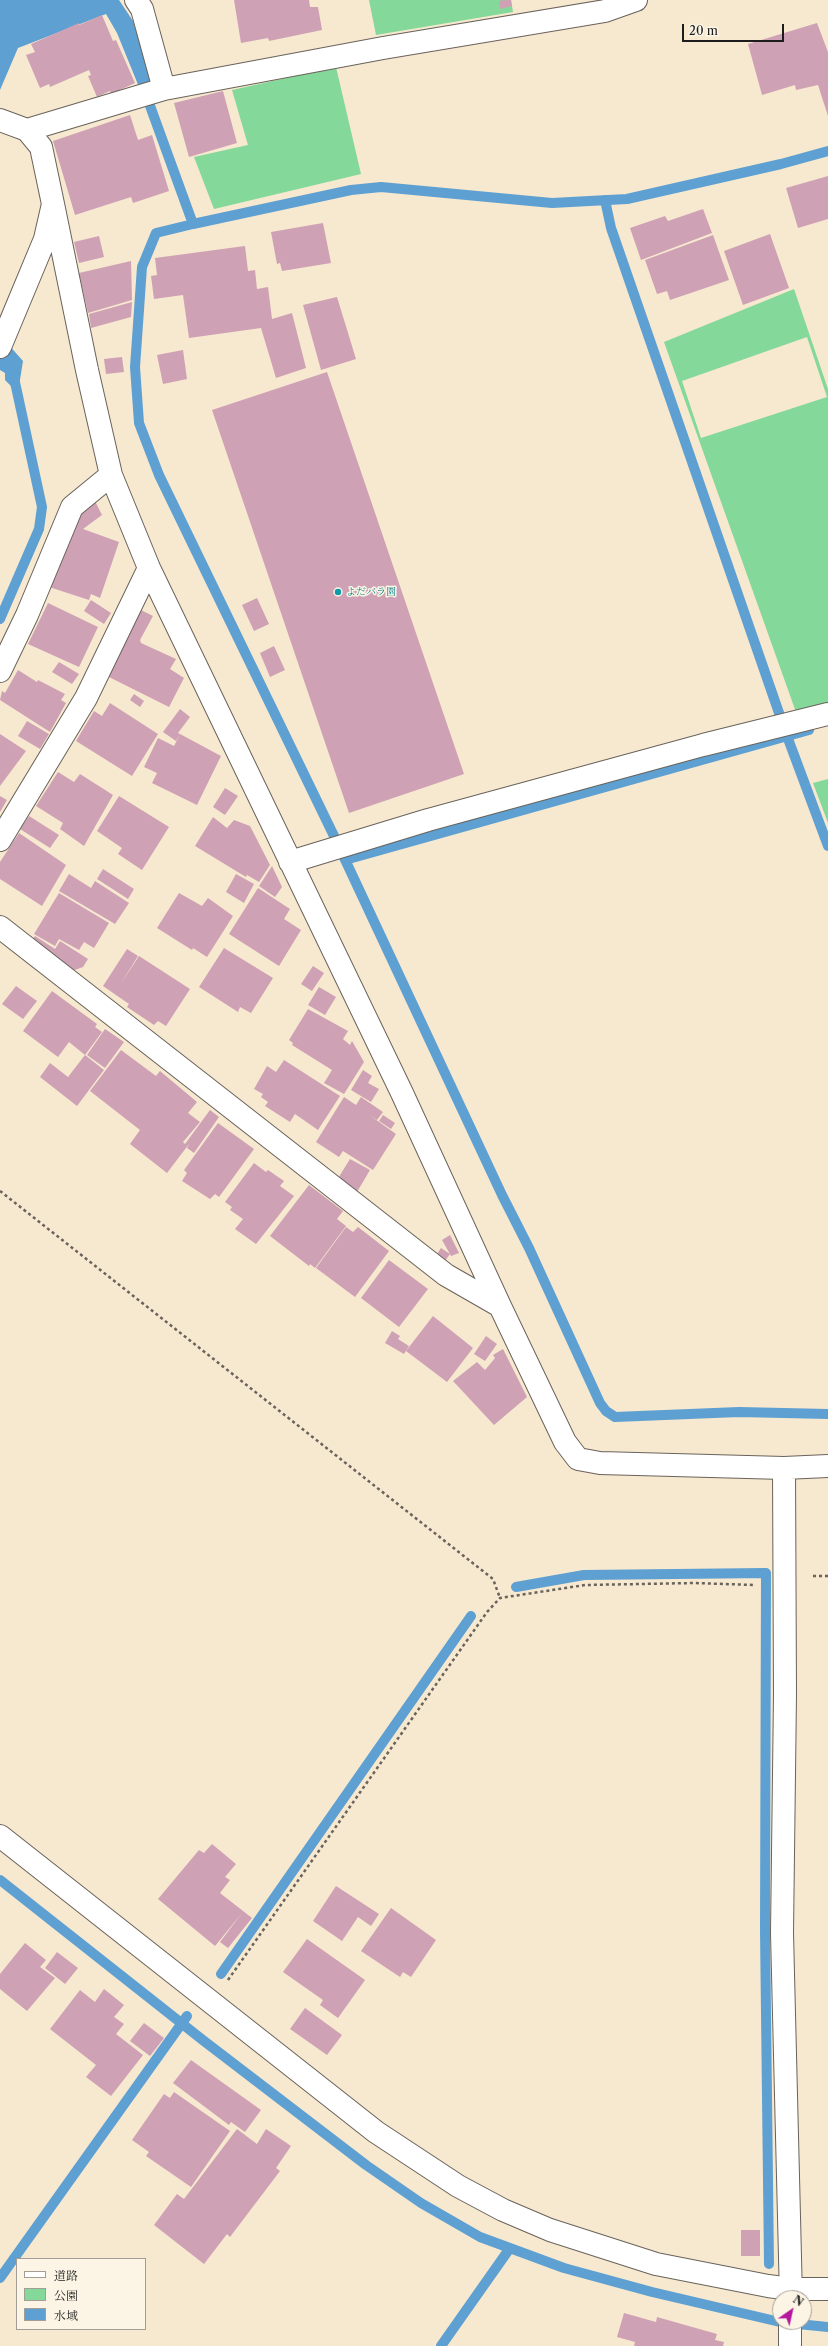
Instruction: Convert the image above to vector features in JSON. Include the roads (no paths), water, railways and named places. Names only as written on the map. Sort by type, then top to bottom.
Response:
[{"type":"street","points":[[27,130],[152,92],[383,48],[605,11],[636,0]]},
{"type":"street","points":[[139,5],[152,92]]},
{"type":"street","points":[[3,120],[27,130],[40,147],[111,476],[149,568],[402,1093],[500,1306],[566,1442],[578,1458],[600,1463],[784,1468],[828,1466]]},
{"type":"street","points":[[3,341],[45,239],[53,204]]},
{"type":"street","points":[[0,671],[27,615],[72,507],[111,476]]},
{"type":"street","points":[[0,840],[86,698],[149,568]]},
{"type":"street","points":[[290,862],[703,745],[828,714]]},
{"type":"street","points":[[0,927],[446,1275],[500,1306]]},
{"type":"street","points":[[784,1468],[785,1694],[782,1933],[791,2290]]},
{"type":"street","points":[[0,1836],[376,2132],[458,2186],[503,2210],[550,2230],[656,2264],[773,2290]]},
{"type":"street","points":[[812,2292],[828,2290]]},
{"type":"water","points":[[0,0],[119,0],[133,21],[152,83],[139,87],[117,33],[106,14],[18,48],[0,90]]},
{"type":"water","points":[[0,335],[23,361],[19,386],[11,386],[5,380],[5,373],[0,370]]},
{"type":"waterway","points":[[145,92],[193,224],[156,233],[142,267],[135,367],[139,423],[159,475],[334,836],[502,1195],[529,1248],[600,1403],[606,1411],[615,1417],[739,1412],[828,1414]]},
{"type":"waterway","points":[[193,224],[351,190],[381,187],[552,203],[627,199],[781,164],[828,151]]},
{"type":"waterway","points":[[605,200],[611,228],[787,736],[828,846]]},
{"type":"waterway","points":[[0,619],[39,529],[42,507],[13,373]]},
{"type":"waterway","points":[[345,860],[809,730]]},
{"type":"waterway","points":[[516,1587],[584,1575],[766,1573],[765,1930],[769,2264]]},
{"type":"waterway","points":[[221,1974],[471,1616]]},
{"type":"waterway","points":[[0,1880],[204,2041],[366,2165],[421,2203],[480,2237],[564,2268],[652,2292],[772,2320]]},
{"type":"waterway","points":[[0,2278],[187,2016]]},
{"type":"waterway","points":[[441,2346],[510,2248]]},
{"type":"waterway","points":[[812,2325],[828,2327]]},
{"type":"place","name":"よだバラ園","points":[[338,592]]}]
